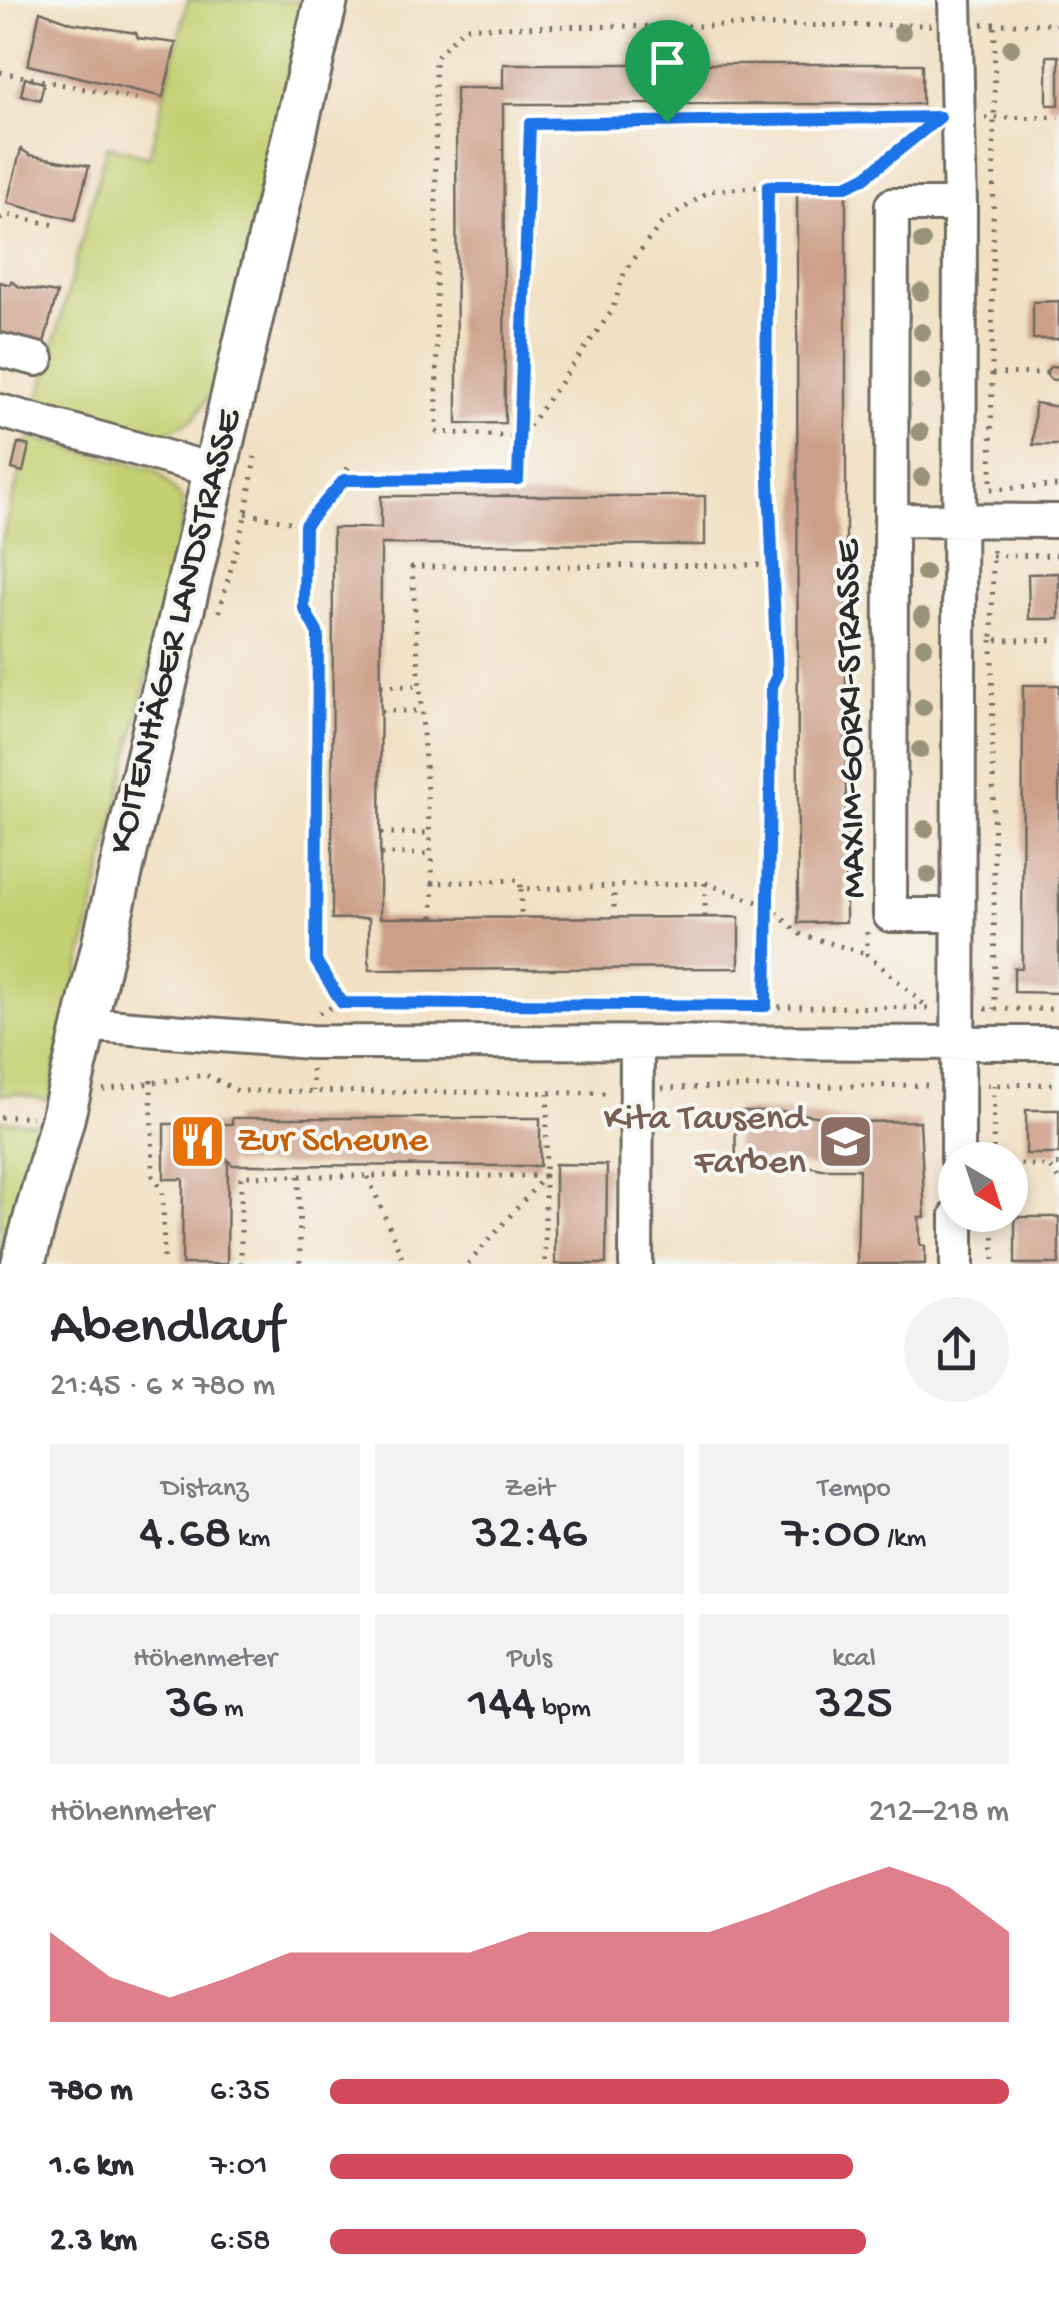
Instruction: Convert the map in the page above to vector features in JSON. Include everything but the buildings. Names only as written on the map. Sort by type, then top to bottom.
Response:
[{"type":"main road","name":"KOITENHÄGER LANDSTRASSE","points":[[23,1258],[216,471],[326,0]]},
{"type":"street","points":[[946,23],[959,118],[960,205],[958,1142]]},
{"type":"street","name":"MAXIM-GORKI-STRASSE","points":[[958,915],[890,915],[891,520],[892,205],[960,205]]},
{"type":"street","points":[[0,350],[37,360]]},
{"type":"street","points":[[0,412],[216,471]]},
{"type":"street","name":"MAXIM-GORKI-STRASSE","points":[[891,520],[1059,521]]},
{"type":"street","points":[[82,1024],[292,1041],[637,1045],[1059,1043]]},
{"type":"street","points":[[636,1264],[637,1045]]},
{"type":"street","points":[[957,1264],[958,1232]]},
{"type":"path","points":[[990,486],[995,24]]},
{"type":"path","points":[[521,437],[437,432],[435,58],[465,27],[1059,24]]},
{"type":"path","points":[[0,72],[140,100]]},
{"type":"path","points":[[344,480],[518,479],[530,124],[940,117],[864,178],[846,186],[709,190],[660,225],[625,270],[612,311],[521,437]]},
{"type":"path","points":[[959,118],[1059,117]]},
{"type":"path","points":[[766,1006],[772,686],[777,676],[770,564],[768,186]]},
{"type":"path","points":[[0,218],[8,214],[60,226]]},
{"type":"path","points":[[992,374],[1046,373]]},
{"type":"path","points":[[350,461],[344,480],[305,525],[304,608],[318,634],[321,724],[315,761],[316,961],[342,1003],[1059,1009]]},
{"type":"path","points":[[246,514],[305,525]]},
{"type":"path","points":[[957,556],[1059,555]]},
{"type":"path","points":[[994,556],[995,1009]]},
{"type":"path","points":[[433,919],[412,567],[770,564]]},
{"type":"path","points":[[992,640],[1059,640]]},
{"type":"path","points":[[381,686],[417,686]]},
{"type":"path","points":[[381,711],[419,711]]},
{"type":"path","points":[[381,834],[428,833]]},
{"type":"path","points":[[381,854],[430,854]]},
{"type":"path","points":[[433,882],[520,880],[522,919]]},
{"type":"path","points":[[705,883],[705,918]]},
{"type":"path","points":[[521,889],[705,883],[768,906],[800,934],[867,954]]},
{"type":"path","points":[[614,887],[614,918]]},
{"type":"path","points":[[97,1091],[151,1080],[206,1075],[238,1091],[548,1094],[637,1088],[1059,1084]]},
{"type":"path","points":[[151,1080],[153,1176],[164,1191],[164,1264]]},
{"type":"path","points":[[993,1142],[994,1085]]},
{"type":"path","points":[[544,1264],[548,1094]]},
{"type":"path","points":[[1028,1165],[1059,1164]]},
{"type":"path","points":[[1050,1167],[1059,1180]]},
{"type":"path","points":[[241,1264],[242,1176],[545,1176]]},
{"type":"path","points":[[300,1176],[300,1264]]},
{"type":"path","points":[[468,1264],[545,1176]]},
{"type":"path","points":[[368,1177],[404,1264]]},
{"type":"path","points":[[993,1232],[994,1264]]},
{"type":"green space","points":[[188,0],[312,0],[220,378],[194,419],[161,435],[37,407],[107,145],[149,157]]},
{"type":"green space","points":[[29,437],[156,470],[183,500],[182,525],[49,1101],[15,1093],[0,1095],[0,547]]},
{"type":"green space","points":[[0,1120],[42,1124],[19,1223],[1,1264]]},
{"type":"place","name":"Zur Scheune","points":[[198,1142]]},
{"type":"place","name":"Kita Tausend Farben","points":[[845,1142]]},
{"type":"route","points":[[940,117],[864,178],[846,186],[768,186],[766,407],[777,676],[772,686],[766,1006],[342,1003],[316,961],[315,761],[321,724],[318,634],[304,608],[305,525],[344,480],[518,479],[530,124],[667,122],[940,117]]}]
